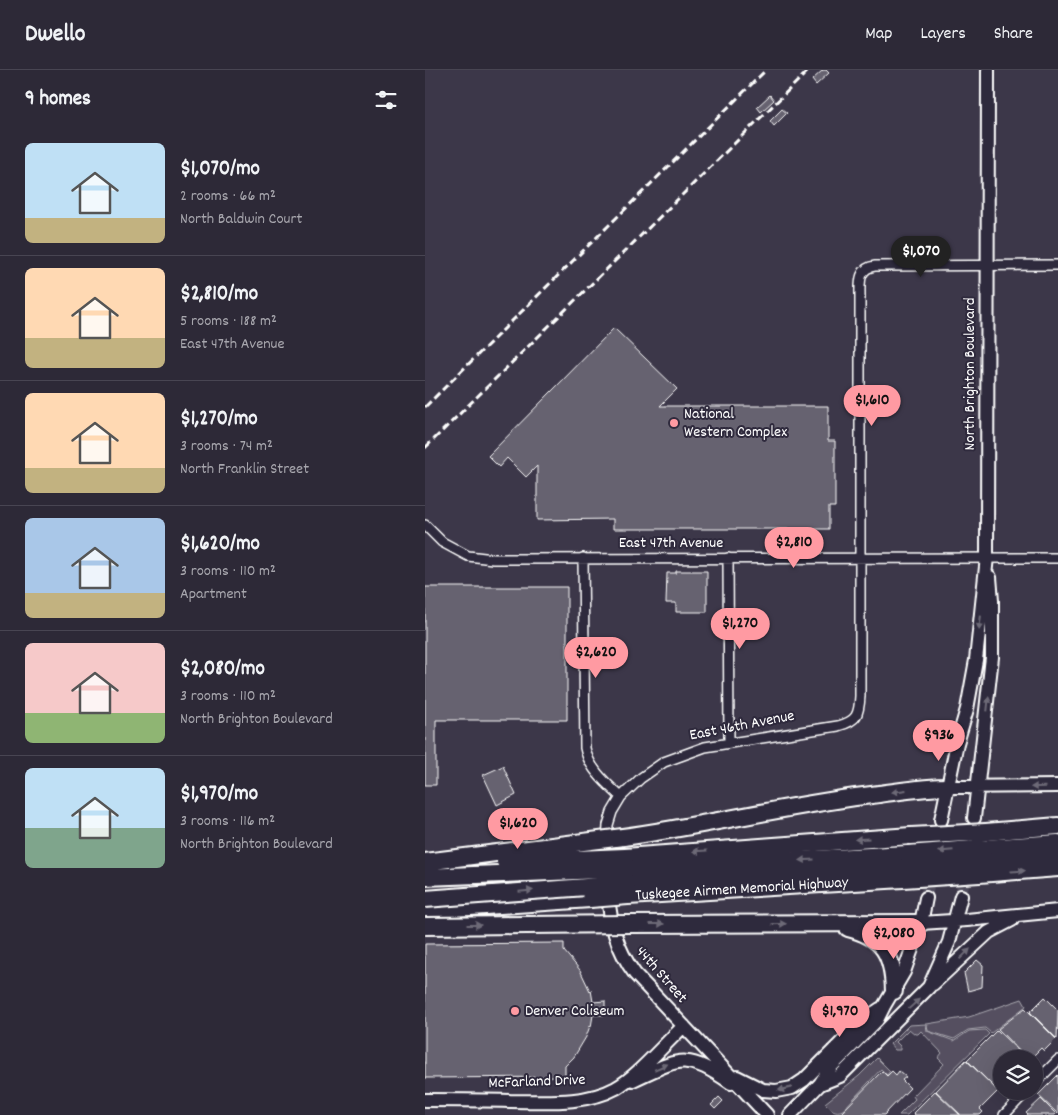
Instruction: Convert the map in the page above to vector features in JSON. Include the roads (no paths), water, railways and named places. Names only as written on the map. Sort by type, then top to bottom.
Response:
[{"type":"highway","points":[[425,864],[683,828],[816,802],[928,787],[948,787]]},
{"type":"highway","name":"Tuskegee Airmen Memorial Highway","points":[[425,864],[626,877],[905,867],[982,854],[1058,826]]},
{"type":"highway","name":"Tuskegee Airmen Memorial Highway","points":[[425,910],[626,877],[911,836],[982,854],[1058,868]]},
{"type":"highway","points":[[425,875],[626,877],[905,867],[1058,843]]},
{"type":"highway","points":[[982,854],[1058,855]]},
{"type":"highway","points":[[425,899],[626,877]]},
{"type":"highway","points":[[425,926],[921,922]]},
{"type":"highway","points":[[831,924],[858,930],[879,942],[890,960],[894,991]]},
{"type":"main road","name":"North Brighton Boulevard","points":[[941,820],[967,709],[976,660],[987,557],[987,70]]},
{"type":"main road","name":"North Brighton Boulevard","points":[[974,818],[993,650],[992,595],[987,557]]},
{"type":"main road","points":[[948,787],[1058,786]]},
{"type":"main road","points":[[425,864],[587,864],[606,870]]},
{"type":"main road","points":[[425,875],[587,875],[606,870]]},
{"type":"main road","name":"44th Street","points":[[606,870],[611,917],[620,951],[635,974],[767,1115]]},
{"type":"main road","points":[[929,987],[949,942],[961,896]]},
{"type":"main road","points":[[790,1115],[820,1084],[830,1068],[877,1020],[883,1006],[904,972],[921,922],[926,898]]},
{"type":"main road","points":[[921,922],[1058,912]]},
{"type":"main road","points":[[820,1084],[840,1076],[929,987],[989,932],[998,925],[1022,916]]},
{"type":"main road","points":[[725,1070],[763,1090],[776,1091],[792,1088],[804,1080],[864,1020],[883,1006]]},
{"type":"main road","name":"McFarland Drive","points":[[425,1100],[538,1100],[577,1099],[594,1096],[617,1087],[638,1070],[684,1026]]},
{"type":"main road","points":[[617,1087],[678,1061],[700,1064],[749,1096]]},
{"type":"street","points":[[860,558],[861,277],[866,269],[875,266],[1058,265]]},
{"type":"street","name":"East 47th Avenue","points":[[425,525],[442,542],[468,556],[493,559],[1058,558]]},
{"type":"street","points":[[583,558],[585,748],[592,767],[621,797]]},
{"type":"street","points":[[728,558],[729,742]]},
{"type":"street","name":"East 46th Avenue","points":[[621,797],[641,778],[664,762],[697,749],[729,742],[838,726],[855,718],[859,710],[860,558]]},
{"type":"street","name":"44th Street","points":[[606,870],[608,825],[621,797]]},
{"type":"street","points":[[1043,1075],[1058,1060]]},
{"type":"street","points":[[1003,1115],[1018,1100]]},
{"type":"tunnel","points":[[961,896],[966,867]]},
{"type":"tunnel","points":[[926,898],[931,869]]},
{"type":"railway","points":[[425,407],[766,70]]},
{"type":"railway","points":[[425,448],[809,70]]},
{"type":"place","name":"National Western Complex","points":[[674,423]]},
{"type":"place","name":"Denver Coliseum","points":[[515,1011]]}]
